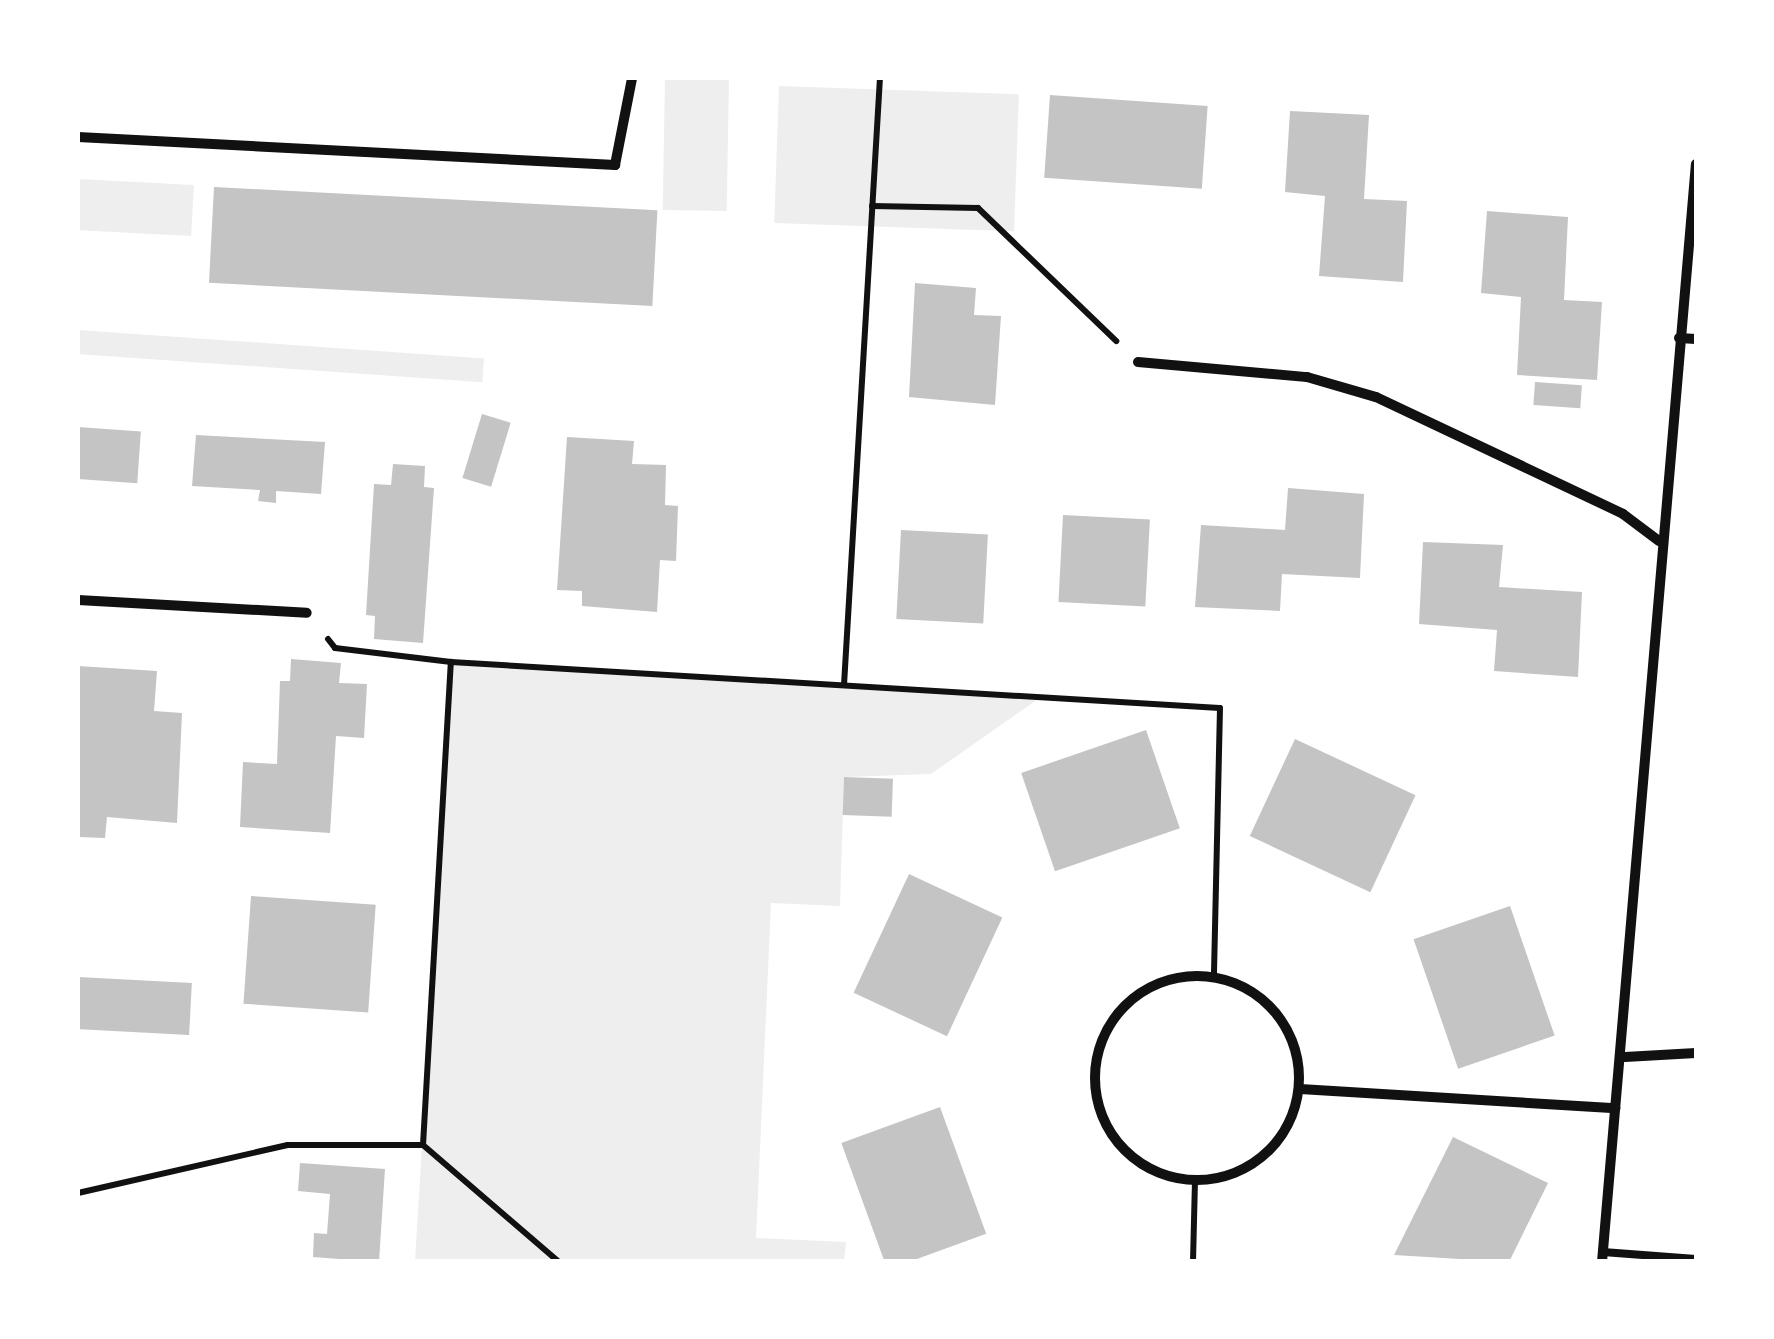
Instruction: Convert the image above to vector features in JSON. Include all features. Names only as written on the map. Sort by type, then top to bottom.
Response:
[{"type":"street","points":[[78,137],[616,165],[632,78]]},
{"type":"street","points":[[1602,1257],[1615,1108],[1625,1057],[1659,542],[1696,164]]},
{"type":"street","points":[[1679,338],[1696,340]]},
{"type":"street","points":[[1138,362],[1306,377],[1376,397],[1623,514],[1659,542]]},
{"type":"street","points":[[78,600],[306,613]]},
{"type":"street","points":[[1214,978],[1259,995],[1283,1021],[1300,1090],[1274,1146],[1249,1166],[1195,1180],[1130,1155],[1096,1101],[1095,1065],[1127,1002],[1157,984],[1214,978]]},
{"type":"street","points":[[1625,1057],[1696,1053]]},
{"type":"street","points":[[1300,1090],[1615,1108]]},
{"type":"lane","points":[[1602,1257],[1696,1259]]},
{"type":"path","points":[[844,685],[880,78]]},
{"type":"path","points":[[871,206],[978,208],[1138,362]]},
{"type":"path","points":[[306,613],[335,648],[452,662],[1220,708],[1214,978]]},
{"type":"path","points":[[423,1146],[452,662]]},
{"type":"path","points":[[78,1194],[288,1146],[423,1146],[559,1262]]},
{"type":"path","points":[[1193,1262],[1195,1180]]},
{"type":"shaded area","points":[[665,78],[729,79],[727,211],[663,210]]},
{"type":"shaded area","points":[[779,86],[1019,94],[1014,231],[774,223]]},
{"type":"shaded area","points":[[78,179],[194,185],[191,236],[78,230]]},
{"type":"shaded area","points":[[78,330],[484,358],[482,382],[78,354]]},
{"type":"shaded area","points":[[451,662],[1041,697],[931,774],[844,777],[840,906],[771,903],[756,1238],[846,1242],[844,1261],[415,1262]]},
{"type":"building","points":[[1050,95],[1208,106],[1202,189],[1044,178]]},
{"type":"building","points":[[1290,111],[1369,115],[1364,199],[1407,201],[1403,282],[1319,276],[1325,196],[1285,192]]},
{"type":"building","points":[[214,187],[657,210],[652,306],[209,283]]},
{"type":"building","points":[[1487,211],[1568,217],[1564,300],[1602,302],[1597,380],[1517,375],[1521,297],[1481,293]]},
{"type":"building","points":[[915,283],[976,288],[974,315],[1001,316],[995,405],[909,397]]},
{"type":"building","points":[[1535,382],[1582,385],[1580,408],[1533,405]]},
{"type":"building","points":[[482,414],[511,423],[491,487],[462,478]]},
{"type":"building","points":[[78,427],[141,431],[137,483],[78,479]]},
{"type":"building","points":[[196,435],[325,442],[321,494],[276,491],[276,503],[258,501],[260,490],[192,486]]},
{"type":"building","points":[[567,437],[634,441],[632,464],[666,465],[665,505],[678,506],[676,561],[660,560],[657,612],[582,606],[582,591],[557,590]]},
{"type":"building","points":[[393,464],[425,466],[424,487],[434,488],[423,643],[374,639],[375,616],[366,615],[374,484],[391,485]]},
{"type":"building","points":[[1288,488],[1364,494],[1360,578],[1282,574],[1280,611],[1195,607],[1201,525],[1285,530]]},
{"type":"building","points":[[1063,515],[1150,520],[1145,606],[1058,602]]},
{"type":"building","points":[[901,530],[988,535],[983,623],[896,619]]},
{"type":"building","points":[[1423,542],[1503,545],[1499,587],[1582,592],[1578,677],[1494,671],[1497,630],[1419,624]]},
{"type":"building","points":[[291,659],[341,663],[339,683],[367,684],[364,738],[336,736],[330,833],[240,827],[243,762],[277,764],[280,681],[290,681]]},
{"type":"building","points":[[78,666],[157,671],[154,711],[182,713],[177,823],[107,817],[105,838],[78,837]]},
{"type":"building","points":[[1146,730],[1180,828],[1055,871],[1021,773]]},
{"type":"building","points":[[1295,739],[1416,795],[1370,892],[1250,836]]},
{"type":"building","points":[[844,777],[893,779],[892,817],[843,815]]},
{"type":"building","points":[[909,874],[1002,918],[947,1036],[854,993]]},
{"type":"building","points":[[251,896],[376,905],[368,1012],[243,1004]]},
{"type":"building","points":[[1510,906],[1555,1036],[1458,1069],[1414,939]]},
{"type":"building","points":[[78,977],[192,983],[189,1035],[78,1029]]},
{"type":"building","points":[[940,1107],[986,1234],[909,1262],[885,1262],[841,1143]]},
{"type":"building","points":[[1453,1137],[1548,1183],[1509,1262],[1394,1255]]},
{"type":"building","points":[[300,1163],[385,1169],[379,1262],[313,1257],[314,1233],[327,1234],[330,1194],[298,1191]]}]
